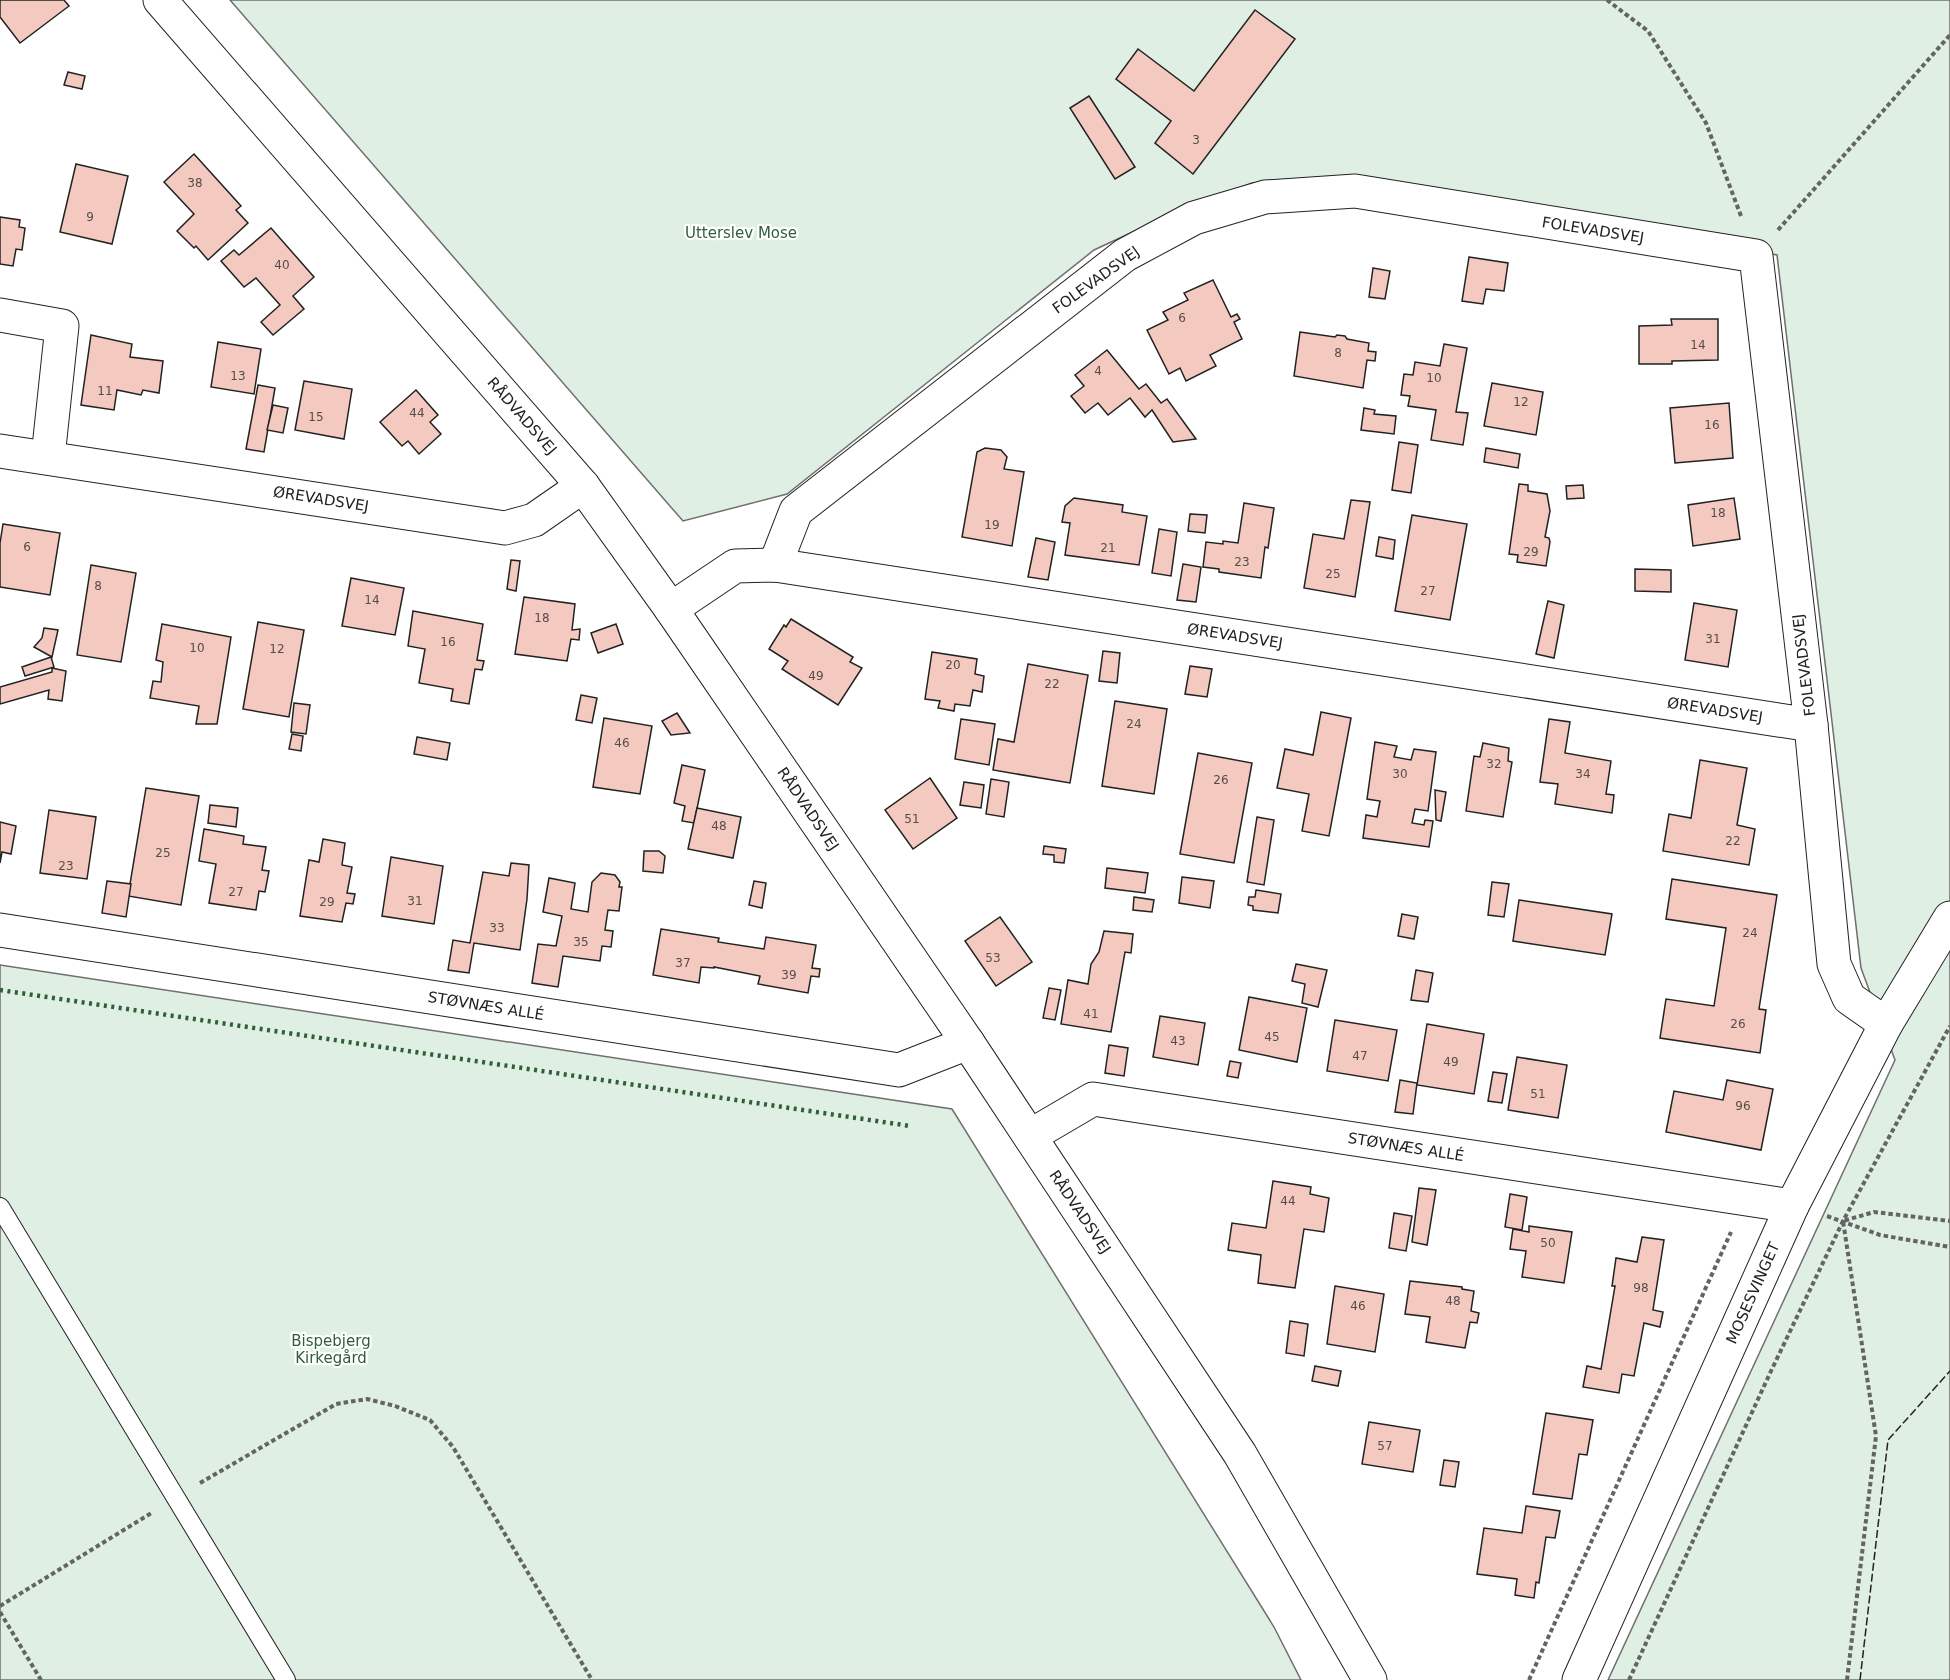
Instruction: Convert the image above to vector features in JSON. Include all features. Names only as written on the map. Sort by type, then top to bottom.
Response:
[{"type":"street","name":"RÅDVADSVEJ","points":[[160,0],[583,486],[671,609],[968,1043],[1240,1454],[1370,1680]]},
{"type":"street","name":"FOLEVADSVEJ","points":[[775,565],[796,511],[1125,255],[1194,218],[1265,197],[1355,191],[1756,256],[1811,725],[1834,964],[1849,998],[1886,1024]]},
{"type":"street","points":[[0,315],[62,326],[48,457]]},
{"type":"street","name":"ØREVADSVEJ","points":[[0,450],[505,528],[534,520],[583,486]]},
{"type":"street","name":"ØREVADSVEJ","points":[[671,609],[735,566],[775,565],[1811,725]]},
{"type":"street","name":"MOSESVINGET","points":[[1579,1680],[1792,1206],[1886,1024],[1950,918]]},
{"type":"street","name":"STØVNÆS ALLÉ","points":[[0,930],[899,1070],[968,1043]]},
{"type":"street","name":"STØVNÆS ALLÉ","points":[[1030,1136],[1093,1100],[1792,1206]]},
{"type":"lane","points":[[0,1207],[286,1680]]},
{"type":"path","points":[[1607,0],[1648,31],[1706,123],[1756,256],[1950,35]]},
{"type":"path","points":[[1629,1680],[1771,1371],[1843,1221],[1950,1026]]},
{"type":"path","points":[[1529,1680],[1746,1199]]},
{"type":"path","points":[[1792,1206],[1880,1235],[1950,1246]]},
{"type":"path","points":[[1843,1221],[1874,1212],[1950,1221]]},
{"type":"path","points":[[1843,1221],[1876,1436],[1847,1680]]},
{"type":"path","points":[[0,1606],[176,1498],[336,1404],[367,1399],[395,1406],[430,1420],[453,1447],[592,1680]]},
{"type":"path","points":[[0,1612],[41,1680]]},
{"type":"green space","name":"Utterslev Mose","points":[[230,0],[1950,0],[1950,1680],[1608,1680],[1895,1060],[1861,968],[1777,255],[1336,176],[1252,183],[1178,211],[1094,250],[787,494],[683,521]]},
{"type":"green space","name":"Bispebjerg Kirkegård","points":[[0,965],[952,1109],[1274,1627],[1301,1680],[0,1680]]},
{"type":"building","points":[[0,0],[64,0],[69,6],[20,43],[0,17]]},
{"type":"building","points":[[1255,10],[1295,39],[1193,174],[1155,143],[1171,121],[1116,79],[1138,49],[1194,91]]},
{"type":"building","points":[[68,72],[85,76],[82,89],[64,85]]},
{"type":"building","points":[[1089,96],[1135,167],[1115,179],[1070,108]]},
{"type":"building","points":[[194,154],[241,206],[236,210],[248,223],[208,260],[196,246],[194,248],[177,231],[194,214],[164,182]]},
{"type":"building","points":[[76,164],[128,176],[112,244],[60,232]]},
{"type":"building","points":[[0,217],[20,220],[19,227],[25,228],[22,250],[16,249],[13,266],[0,264]]},
{"type":"building","points":[[271,228],[314,277],[293,296],[304,309],[273,335],[261,322],[280,305],[256,278],[244,287],[221,261],[234,250],[239,255]]},
{"type":"building","points":[[1469,257],[1508,263],[1504,291],[1486,289],[1483,304],[1462,301]]},
{"type":"building","points":[[1373,268],[1390,271],[1385,299],[1369,297]]},
{"type":"building","points":[[1213,280],[1231,317],[1237,314],[1240,319],[1234,322],[1242,339],[1210,355],[1216,366],[1186,381],[1180,368],[1169,374],[1147,330],[1168,320],[1163,312],[1188,300],[1184,293]]},
{"type":"building","points":[[1671,319],[1718,319],[1718,360],[1639,364],[1639,326],[1672,325]]},
{"type":"building","points":[[1300,332],[1335,337],[1345,336],[1347,339],[1369,343],[1368,351],[1376,352],[1375,361],[1367,360],[1363,388],[1294,376]]},
{"type":"building","points":[[91,335],[132,344],[130,357],[163,361],[159,393],[143,390],[141,395],[117,390],[114,410],[81,405]]},
{"type":"building","points":[[218,342],[261,349],[254,394],[211,387]]},
{"type":"building","points":[[1444,344],[1467,348],[1456,412],[1468,413],[1463,445],[1431,440],[1436,410],[1408,406],[1410,396],[1401,395],[1404,374],[1413,375],[1415,362],[1440,366]]},
{"type":"building","points":[[1107,350],[1139,389],[1146,384],[1161,403],[1167,399],[1196,439],[1173,442],[1152,410],[1145,417],[1130,398],[1108,415],[1098,403],[1085,413],[1071,396],[1084,386],[1075,375]]},
{"type":"building","points":[[304,381],[352,389],[344,439],[295,430]]},
{"type":"building","points":[[1492,383],[1543,392],[1536,435],[1484,426]]},
{"type":"building","points":[[258,385],[275,388],[264,452],[246,449]]},
{"type":"building","points":[[416,390],[438,415],[430,422],[441,434],[419,454],[408,441],[402,446],[380,422]]},
{"type":"building","points":[[1729,403],[1733,458],[1675,463],[1670,408]]},
{"type":"building","points":[[273,405],[288,408],[283,433],[267,430]]},
{"type":"building","points":[[1364,408],[1375,410],[1374,414],[1396,416],[1394,434],[1361,430]]},
{"type":"building","points":[[1399,442],[1418,445],[1411,493],[1392,490]]},
{"type":"building","points":[[985,448],[1001,450],[1007,457],[1004,469],[1024,472],[1012,546],[962,537],[977,452]]},
{"type":"building","points":[[1486,448],[1520,454],[1518,468],[1484,462]]},
{"type":"building","points":[[1519,484],[1528,485],[1528,491],[1547,494],[1550,511],[1545,537],[1549,538],[1550,542],[1546,566],[1517,562],[1518,555],[1509,554]]},
{"type":"building","points":[[1583,485],[1584,498],[1567,499],[1566,486]]},
{"type":"building","points":[[1074,498],[1123,505],[1122,512],[1147,516],[1139,565],[1065,555],[1070,523],[1062,522],[1065,506]]},
{"type":"building","points":[[1734,498],[1740,539],[1693,546],[1688,505]]},
{"type":"building","points":[[1351,500],[1370,502],[1355,597],[1304,588],[1313,534],[1344,539]]},
{"type":"building","points":[[1244,503],[1274,508],[1261,578],[1219,572],[1219,569],[1203,567],[1206,542],[1238,543]]},
{"type":"building","points":[[1190,514],[1207,515],[1205,533],[1188,531]]},
{"type":"building","points":[[1412,515],[1467,524],[1450,620],[1395,611]]},
{"type":"building","points":[[3,524],[60,533],[50,595],[0,587],[0,543]]},
{"type":"building","points":[[1159,529],[1177,532],[1171,576],[1152,573]]},
{"type":"building","points":[[1379,537],[1395,540],[1393,559],[1376,556]]},
{"type":"building","points":[[1036,538],[1055,542],[1048,580],[1028,577]]},
{"type":"building","points":[[511,560],[520,561],[516,591],[507,589]]},
{"type":"building","points":[[1183,564],[1201,567],[1196,602],[1177,600]]},
{"type":"building","points":[[91,565],[136,573],[121,662],[77,655]]},
{"type":"building","points":[[1635,569],[1671,570],[1671,592],[1635,591]]},
{"type":"building","points":[[351,578],[404,588],[395,635],[342,626]]},
{"type":"building","points":[[524,597],[575,604],[572,630],[580,629],[579,640],[571,639],[567,661],[515,654]]},
{"type":"building","points":[[1548,601],[1564,605],[1554,658],[1536,654]]},
{"type":"building","points":[[1694,603],[1737,610],[1728,667],[1685,660]]},
{"type":"building","points":[[413,611],[483,624],[477,660],[484,661],[482,670],[475,669],[469,704],[451,701],[453,689],[419,683],[425,649],[408,646]]},
{"type":"building","points":[[791,619],[853,657],[850,662],[862,668],[838,705],[782,669],[788,661],[769,649],[784,625],[786,627]]},
{"type":"building","points":[[258,622],[304,630],[289,717],[243,709]]},
{"type":"building","points":[[162,624],[231,637],[217,724],[196,724],[199,706],[150,698],[153,681],[161,682],[163,662],[156,660]]},
{"type":"building","points":[[616,624],[623,644],[598,653],[591,633]]},
{"type":"building","points":[[44,628],[58,630],[52,657],[34,647],[42,638]]},
{"type":"building","points":[[1103,651],[1120,653],[1117,683],[1099,681]]},
{"type":"building","points":[[932,652],[977,659],[975,674],[984,676],[982,692],[973,690],[970,706],[955,704],[954,711],[938,708],[940,701],[925,699]]},
{"type":"building","points":[[51,657],[54,667],[25,676],[22,667]]},
{"type":"building","points":[[1028,664],[1088,675],[1070,783],[993,770],[998,739],[1014,742]]},
{"type":"building","points":[[1190,666],[1212,669],[1207,697],[1185,694]]},
{"type":"building","points":[[52,668],[66,671],[62,701],[48,699],[49,690],[0,704],[0,687],[52,672]]},
{"type":"building","points":[[581,695],[597,698],[592,723],[576,720]]},
{"type":"building","points":[[1115,701],[1167,709],[1154,794],[1102,786]]},
{"type":"building","points":[[294,703],[310,705],[306,734],[291,732]]},
{"type":"building","points":[[1321,712],[1351,718],[1329,836],[1302,831],[1309,794],[1277,788],[1285,749],[1313,755]]},
{"type":"building","points":[[677,713],[690,733],[671,735],[662,721]]},
{"type":"building","points":[[604,718],[652,726],[640,794],[593,787]]},
{"type":"building","points":[[961,719],[995,724],[989,765],[955,759]]},
{"type":"building","points":[[1549,719],[1570,722],[1565,753],[1611,761],[1606,794],[1614,795],[1612,813],[1555,804],[1558,784],[1540,782]]},
{"type":"building","points":[[292,734],[303,736],[301,751],[289,749]]},
{"type":"building","points":[[417,737],[450,743],[447,760],[414,754]]},
{"type":"building","points":[[1375,742],[1397,746],[1394,757],[1411,760],[1414,749],[1436,752],[1428,811],[1415,809],[1412,823],[1424,825],[1425,820],[1433,821],[1429,847],[1363,838],[1366,815],[1377,817],[1380,801],[1367,799]]},
{"type":"building","points":[[1483,743],[1509,748],[1508,761],[1512,762],[1503,817],[1466,811],[1474,756],[1480,757]]},
{"type":"building","points":[[1198,753],[1252,763],[1234,863],[1180,854]]},
{"type":"building","points":[[1700,760],[1747,768],[1737,825],[1755,829],[1749,865],[1663,851],[1669,814],[1691,818]]},
{"type":"building","points":[[682,765],[705,770],[694,823],[682,821],[685,806],[674,803]]},
{"type":"building","points":[[930,778],[957,818],[913,849],[885,810]]},
{"type":"building","points":[[991,779],[1009,782],[1004,817],[986,814]]},
{"type":"building","points":[[964,782],[984,785],[981,808],[960,805]]},
{"type":"building","points":[[146,788],[199,796],[181,905],[128,896]]},
{"type":"building","points":[[1435,790],[1446,792],[1441,821],[1436,820]]},
{"type":"building","points":[[210,805],[238,808],[236,827],[208,823]]},
{"type":"building","points":[[697,808],[741,817],[733,858],[688,849]]},
{"type":"building","points":[[49,810],[96,817],[87,879],[40,873]]},
{"type":"building","points":[[1257,817],[1274,820],[1264,885],[1247,882]]},
{"type":"building","points":[[0,822],[16,826],[11,854],[2,852],[0,863]]},
{"type":"building","points":[[204,829],[244,836],[243,844],[266,847],[262,870],[269,871],[265,892],[259,891],[256,910],[209,903],[216,864],[199,861]]},
{"type":"building","points":[[323,839],[345,843],[342,865],[352,867],[347,893],[355,894],[353,904],[346,903],[342,922],[300,916],[309,860],[319,862]]},
{"type":"building","points":[[1044,846],[1066,849],[1064,863],[1054,862],[1054,855],[1043,854]]},
{"type":"building","points":[[644,851],[659,851],[665,856],[663,873],[643,871]]},
{"type":"building","points":[[391,857],[443,866],[434,924],[382,916]]},
{"type":"building","points":[[511,863],[529,865],[520,950],[474,943],[469,973],[448,970],[453,940],[470,943],[483,872],[509,876]]},
{"type":"building","points":[[1107,868],[1148,873],[1145,893],[1105,888]]},
{"type":"building","points":[[601,873],[615,875],[620,882],[619,887],[622,887],[619,911],[608,910],[605,930],[613,931],[611,947],[602,946],[600,961],[563,956],[558,987],[532,983],[538,944],[556,946],[562,916],[543,912],[549,878],[575,883],[571,909],[588,912],[592,882]]},
{"type":"building","points":[[1182,877],[1214,881],[1210,908],[1179,903]]},
{"type":"building","points":[[1672,879],[1777,895],[1759,1009],[1766,1010],[1760,1053],[1660,1038],[1666,999],[1714,1006],[1726,928],[1666,919]]},
{"type":"building","points":[[107,881],[131,884],[126,917],[102,913]]},
{"type":"building","points":[[754,881],[766,883],[762,908],[749,905]]},
{"type":"building","points":[[1492,882],[1509,884],[1504,917],[1488,915]]},
{"type":"building","points":[[1256,890],[1281,894],[1278,913],[1253,910],[1253,906],[1248,905],[1249,897],[1255,897]]},
{"type":"building","points":[[1134,897],[1154,900],[1152,912],[1133,910]]},
{"type":"building","points":[[1519,900],[1612,914],[1605,955],[1513,941]]},
{"type":"building","points":[[1402,914],[1418,917],[1414,939],[1398,936]]},
{"type":"building","points":[[1000,917],[1032,962],[996,986],[965,941]]},
{"type":"building","points":[[661,929],[719,938],[718,942],[764,949],[766,937],[816,945],[812,968],[820,969],[819,977],[811,976],[808,993],[758,984],[760,976],[714,967],[701,967],[699,983],[653,975]]},
{"type":"building","points":[[1104,931],[1133,934],[1131,953],[1125,952],[1111,1032],[1061,1024],[1068,980],[1088,984],[1091,964],[1099,952]]},
{"type":"building","points":[[1296,964],[1327,970],[1318,1007],[1302,1003],[1305,984],[1292,981]]},
{"type":"building","points":[[1416,970],[1433,973],[1428,1002],[1411,1000]]},
{"type":"building","points":[[1049,988],[1061,990],[1055,1020],[1043,1018]]},
{"type":"building","points":[[1249,997],[1307,1008],[1297,1062],[1239,1050]]},
{"type":"building","points":[[1160,1016],[1205,1023],[1198,1065],[1153,1057]]},
{"type":"building","points":[[1335,1020],[1397,1030],[1388,1081],[1327,1071]]},
{"type":"building","points":[[1427,1024],[1484,1034],[1474,1094],[1417,1085]]},
{"type":"building","points":[[1109,1045],[1128,1048],[1124,1076],[1105,1073]]},
{"type":"building","points":[[1517,1057],[1567,1065],[1558,1118],[1508,1110]]},
{"type":"building","points":[[1230,1061],[1241,1063],[1238,1078],[1227,1076]]},
{"type":"building","points":[[1493,1072],[1507,1074],[1502,1103],[1488,1101]]},
{"type":"building","points":[[1400,1080],[1417,1083],[1413,1114],[1395,1112]]},
{"type":"building","points":[[1727,1080],[1773,1089],[1761,1150],[1666,1132],[1674,1091],[1723,1100]]},
{"type":"building","points":[[1273,1181],[1311,1187],[1310,1194],[1329,1198],[1324,1232],[1304,1229],[1295,1288],[1258,1283],[1261,1255],[1228,1250],[1232,1223],[1266,1228]]},
{"type":"building","points":[[1419,1188],[1436,1190],[1427,1245],[1412,1242]]},
{"type":"building","points":[[1510,1194],[1527,1197],[1522,1230],[1505,1227]]},
{"type":"building","points":[[1394,1213],[1412,1216],[1406,1251],[1389,1248]]},
{"type":"building","points":[[1529,1226],[1572,1232],[1564,1283],[1522,1277],[1526,1251],[1510,1249],[1513,1229],[1529,1232]]},
{"type":"building","points":[[1642,1237],[1664,1240],[1653,1310],[1663,1312],[1660,1327],[1644,1323],[1634,1376],[1622,1374],[1619,1393],[1583,1387],[1587,1366],[1601,1369],[1615,1286],[1612,1286],[1616,1258],[1637,1262]]},
{"type":"building","points":[[1410,1281],[1462,1287],[1462,1289],[1474,1291],[1471,1311],[1479,1313],[1477,1323],[1470,1322],[1465,1348],[1426,1342],[1430,1317],[1405,1314]]},
{"type":"building","points":[[1335,1286],[1384,1294],[1375,1352],[1327,1344]]},
{"type":"building","points":[[1290,1321],[1308,1324],[1304,1356],[1286,1353]]},
{"type":"building","points":[[1315,1366],[1341,1371],[1338,1386],[1312,1381]]},
{"type":"building","points":[[1546,1413],[1593,1420],[1587,1455],[1579,1454],[1572,1499],[1533,1494]]},
{"type":"building","points":[[1369,1422],[1420,1430],[1413,1472],[1362,1464]]},
{"type":"building","points":[[1444,1460],[1459,1462],[1455,1487],[1440,1485]]},
{"type":"building","points":[[1526,1506],[1560,1511],[1555,1538],[1546,1537],[1539,1583],[1536,1582],[1534,1598],[1515,1595],[1517,1579],[1477,1574],[1484,1528],[1522,1533]]},
{"type":"hedge","points":[[0,990],[910,1126]]},
{"type":"fence","points":[[1860,1680],[1888,1440],[1950,1371]]}]
